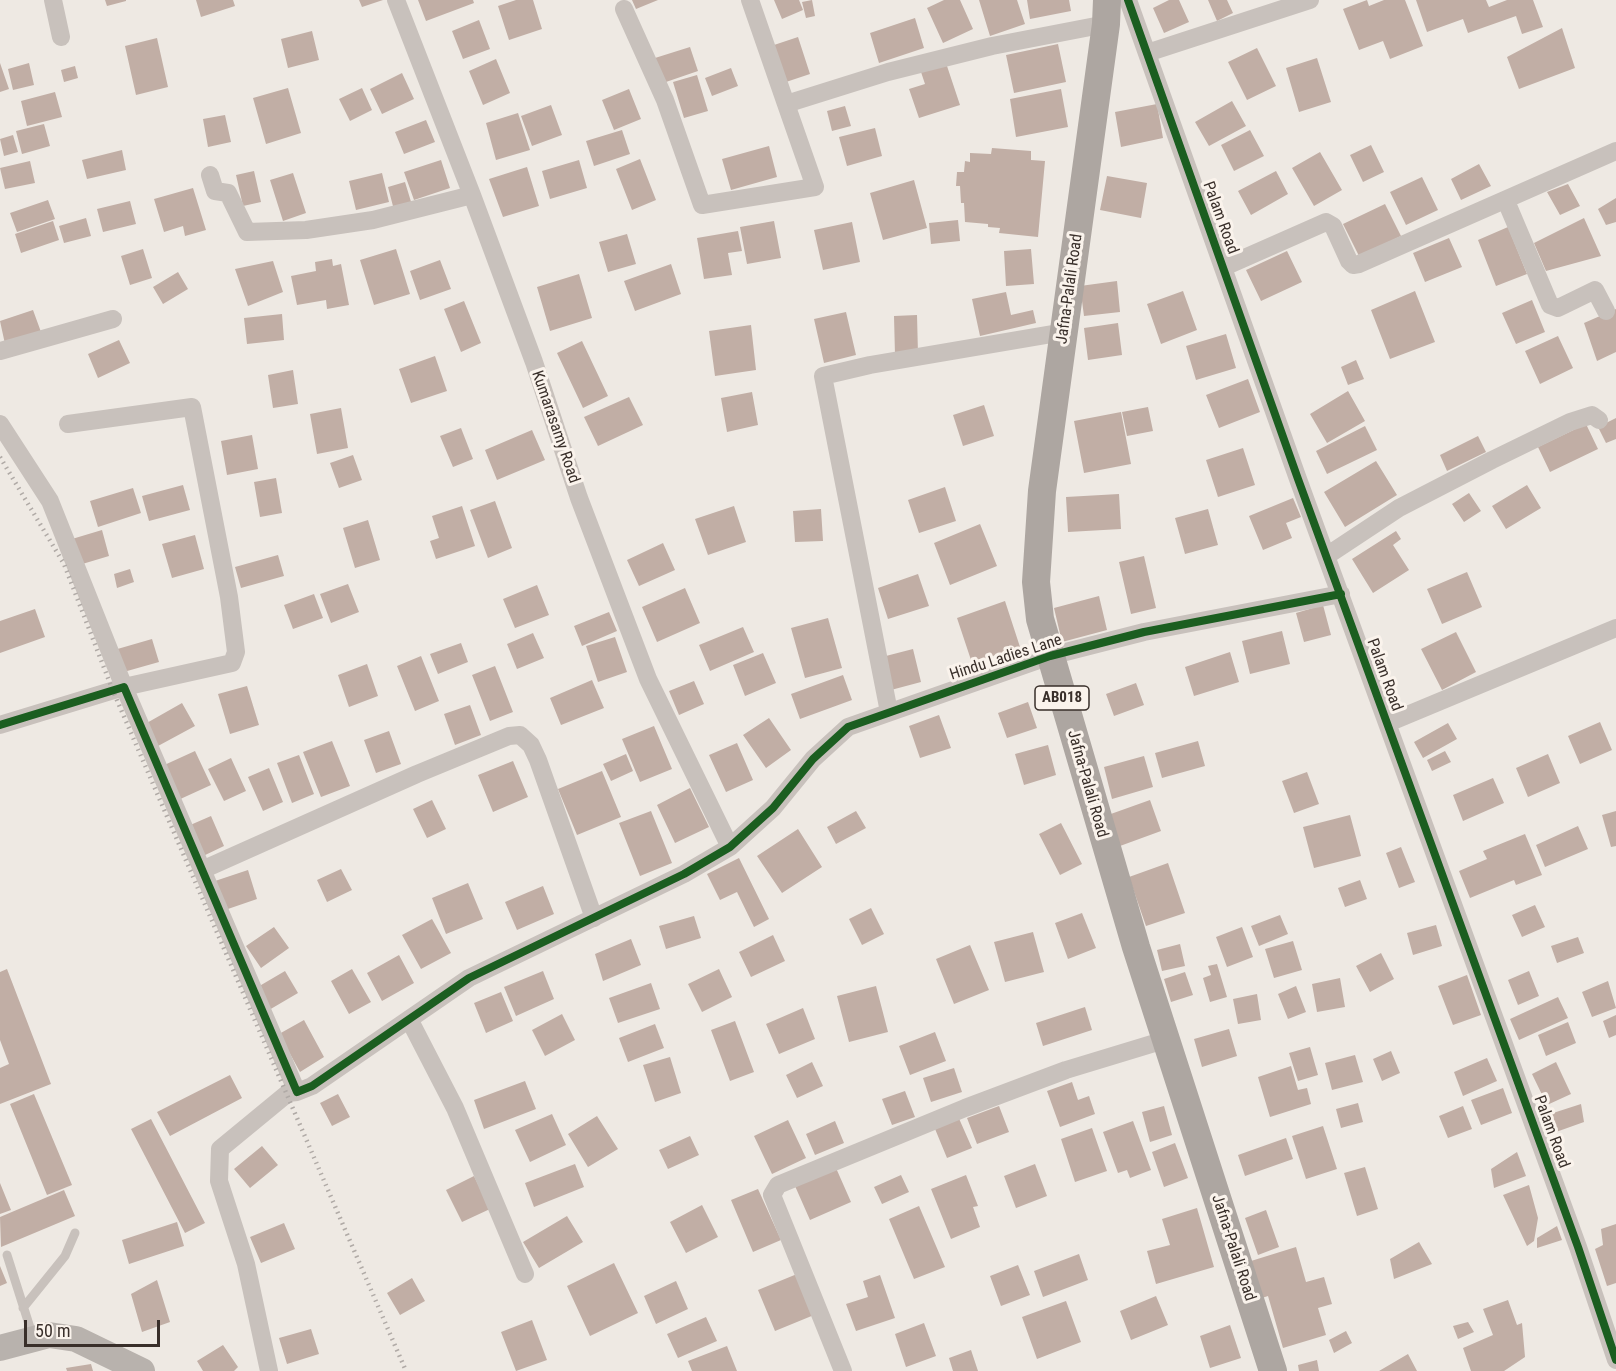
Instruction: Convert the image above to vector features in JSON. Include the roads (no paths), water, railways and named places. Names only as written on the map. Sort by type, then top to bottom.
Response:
[{"type":"main road","name":"Jafna-Palali Road","points":[[1107,12],[1042,491],[1036,582],[1040,619],[1136,947],[1273,1371]]},
{"type":"main road","points":[[0,1348],[49,1335],[76,1340],[142,1371]]},
{"type":"street","points":[[53,0],[61,37]]},
{"type":"street","name":"Kumarasamy Road","points":[[396,0],[534,362],[579,498],[648,679],[730,847]]},
{"type":"street","points":[[624,9],[665,100],[702,205],[814,188],[750,0]]},
{"type":"street","name":"Palam Road","points":[[1128,0],[1578,1247],[1616,1360]]},
{"type":"street","points":[[1147,53],[1310,0]]},
{"type":"street","points":[[786,104],[888,72],[980,49],[1107,12]]},
{"type":"street","points":[[1224,267],[1326,222],[1333,226],[1349,261],[1353,265],[1359,264],[1616,151]]},
{"type":"street","points":[[210,175],[215,191],[228,193],[247,232],[306,230],[373,220],[472,195]]},
{"type":"street","points":[[1506,201],[1550,305],[1558,308],[1595,290],[1606,311]]},
{"type":"street","points":[[0,351],[113,319]]},
{"type":"street","points":[[889,712],[823,376],[870,365],[1064,332]]},
{"type":"street","points":[[0,725],[124,687],[224,667],[236,659],[229,597],[192,407],[68,424]]},
{"type":"street","points":[[1328,555],[1399,507],[1492,460],[1570,423],[1592,415],[1599,420]]},
{"type":"street","points":[[0,424],[50,501],[124,687],[297,1092]]},
{"type":"street","name":"Hindu Ladies Lane","points":[[269,1371],[246,1264],[219,1181],[220,1149],[288,1093],[312,1086],[469,978],[684,874],[730,847],[773,808],[813,759],[848,727],[1050,656],[1144,632],[1341,594]]},
{"type":"street","points":[[1388,723],[1616,628]]},
{"type":"street","points":[[202,870],[417,774],[509,736],[520,735],[531,745],[538,760],[594,918]]},
{"type":"street","points":[[409,1019],[455,1108],[525,1274]]},
{"type":"street","points":[[843,1371],[772,1195],[778,1185],[985,1100],[1066,1070],[1167,1039]]},
{"type":"lane","points":[[23,1308],[65,1256],[75,1233]]},
{"type":"lane","points":[[7,1255],[33,1339]]},
{"type":"railway","points":[[0,457],[64,564],[113,691],[406,1371]]}]
